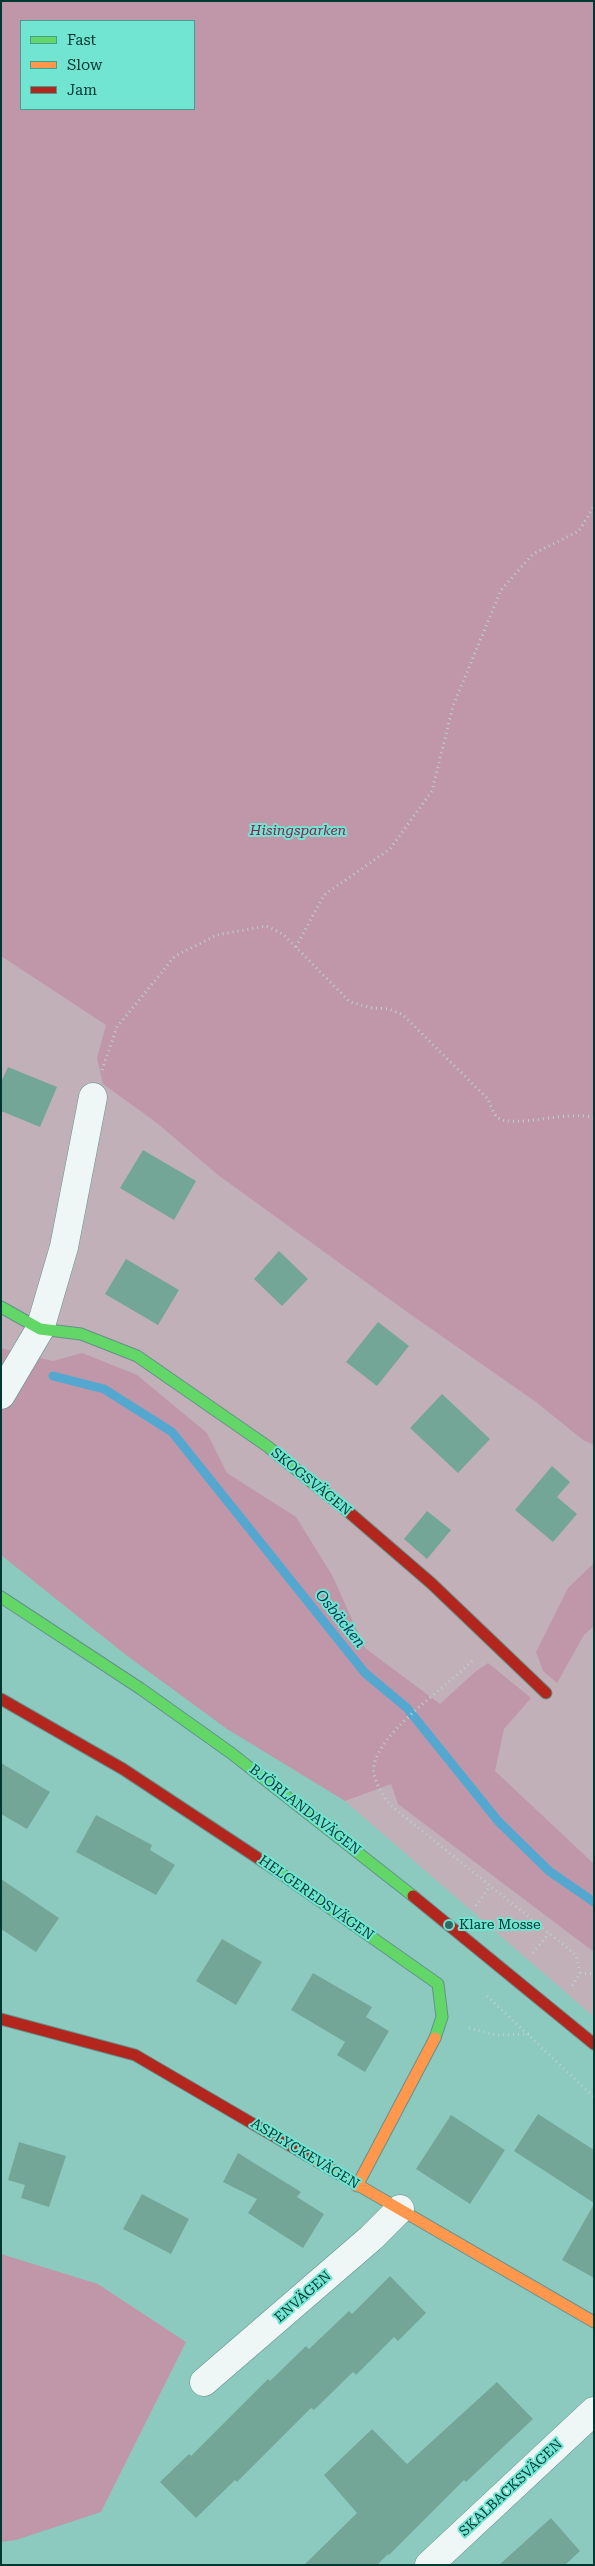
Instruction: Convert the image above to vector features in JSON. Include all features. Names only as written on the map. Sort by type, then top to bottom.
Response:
[{"type":"street","points":[[1,1395],[40,1329],[64,1247],[92,1097]]},
{"type":"street","name":"SKOGSVÄGEN","points":[[1,1307],[40,1329],[81,1334],[137,1356],[314,1482],[432,1583],[546,1693]]},
{"type":"street","name":"BJÖRLANDAVÄGEN","points":[[1,1597],[141,1689],[231,1753],[340,1837],[554,2009],[594,2044]]},
{"type":"street","name":"HELGEREDSVÄGEN","points":[[1,1699],[123,1769],[247,1849],[438,1984],[442,2018],[435,2037],[358,2186]]},
{"type":"street","name":"ASPLYCKEVÄGEN","points":[[1,2019],[135,2055],[594,2322]]},
{"type":"street","name":"ENVÄGEN","points":[[204,2382],[371,2238],[400,2209]]},
{"type":"street","name":"SKALBACKSVÄGEN","points":[[429,2565],[594,2411]]},
{"type":"path","points":[[296,947],[324,895],[390,849],[432,791],[453,706],[501,590],[533,554],[579,531],[594,506]]},
{"type":"path","points":[[92,1097],[117,1027],[175,956],[217,934],[266,926],[283,934],[350,1002],[372,1008],[389,1009],[403,1015],[488,1099],[497,1116],[510,1123],[549,1116],[583,1114],[594,1118]]},
{"type":"path","points":[[442,2018],[496,2035],[530,2035],[554,2009],[580,1973],[576,1955],[390,1805],[378,1786],[374,1773],[376,1761],[384,1744],[398,1728],[423,1703],[462,1672],[490,1641]]},
{"type":"path","points":[[476,1906],[490,1886]]},
{"type":"path","points":[[533,1953],[549,1933]]},
{"type":"path","points":[[580,1973],[594,1974]]},
{"type":"green space","name":"Hisingsparken","points":[[1,1],[594,1],[594,2017],[345,1801],[1,1553]]},
{"type":"green space","name":"Hisingsparken","points":[[1,1],[594,1],[594,1445],[583,1440],[536,1402],[410,1314],[218,1175],[157,1123],[103,1084],[97,1058],[106,1025],[1,956]]},
{"type":"green space","points":[[1,1348],[53,1361],[82,1353],[137,1375],[207,1433],[227,1473],[296,1517],[332,1575],[365,1648],[440,1704],[475,1672],[488,1663],[531,1698],[504,1729],[495,1771],[594,1864],[594,1952],[398,1804],[391,1784],[345,1801],[227,1729],[126,1655],[1,1555]]},
{"type":"green space","points":[[594,1563],[594,1626],[584,1635],[557,1683],[543,1671],[536,1652],[568,1588]]},
{"type":"green space","points":[[1,2254],[98,2284],[186,2342],[101,2512],[16,2540],[1,2542]]},
{"type":"building","points":[[8,1067],[57,1087],[40,1127],[1,1111],[1,1082]]},
{"type":"building","points":[[143,1150],[196,1181],[174,1220],[120,1188]]},
{"type":"building","points":[[279,1251],[308,1279],[282,1306],[254,1279]]},
{"type":"building","points":[[126,1259],[179,1290],[158,1325],[105,1294]]},
{"type":"building","points":[[378,1322],[409,1346],[377,1386],[346,1362]]},
{"type":"building","points":[[442,1394],[490,1439],[458,1473],[410,1428]]},
{"type":"building","points":[[552,1466],[570,1482],[557,1497],[577,1514],[553,1542],[515,1510]]},
{"type":"building","points":[[427,1511],[451,1530],[427,1559],[404,1539]]},
{"type":"building","points":[[1,1763],[50,1792],[27,1829],[1,1814]]},
{"type":"building","points":[[96,1815],[152,1845],[150,1850],[175,1865],[156,1895],[76,1852]]},
{"type":"building","points":[[1,1879],[59,1918],[36,1952],[1,1929]]},
{"type":"building","points":[[222,1939],[262,1962],[236,2005],[196,1981]]},
{"type":"building","points":[[313,1973],[372,2007],[366,2017],[389,2031],[365,2072],[337,2055],[345,2042],[291,2010]]},
{"type":"building","points":[[538,2114],[594,2150],[594,2203],[514,2151]]},
{"type":"building","points":[[451,2115],[505,2150],[470,2204],[416,2169]]},
{"type":"building","points":[[19,2142],[66,2156],[49,2207],[21,2198],[25,2185],[8,2180]]},
{"type":"building","points":[[238,2153],[301,2192],[297,2197],[324,2214],[303,2248],[248,2213],[257,2199],[223,2182]]},
{"type":"building","points":[[142,2194],[189,2219],[171,2254],[123,2229]]},
{"type":"building","points":[[594,2204],[594,2278],[562,2260]]},
{"type":"building","points":[[390,2276],[426,2313],[398,2341],[394,2337],[356,2375],[353,2372],[314,2410],[311,2408],[237,2482],[235,2480],[196,2518],[160,2482],[189,2454],[191,2456],[268,2379],[270,2381],[306,2346],[309,2349],[349,2311],[352,2314]]},
{"type":"building","points":[[497,2382],[533,2419],[466,2482],[464,2480],[377,2565],[304,2565],[357,2513],[324,2475],[372,2429],[407,2464]]},
{"type":"building","points":[[551,2518],[580,2551],[565,2565],[499,2565]]},
{"type":"waterway","name":"Osbäcken","points":[[53,1376],[104,1389],[172,1432],[365,1673],[407,1708],[498,1821],[549,1871],[594,1902]]},
{"type":"traffic: fast","points":[[1,1307],[40,1329],[81,1334],[137,1356],[267,1446],[344,1508]]},
{"type":"traffic: fast","points":[[1,1597],[141,1689],[231,1753],[413,1896]]},
{"type":"traffic: fast","points":[[276,1870],[438,1984],[442,2017],[435,2038]]},
{"type":"traffic: slow","points":[[357,2186],[435,2038]]},
{"type":"traffic: slow","points":[[308,2156],[594,2322]]},
{"type":"traffic: jam","points":[[344,1508],[431,1583],[546,1693]]},
{"type":"traffic: jam","points":[[1,1699],[123,1769],[276,1870]]},
{"type":"traffic: jam","points":[[413,1896],[594,2044]]},
{"type":"traffic: jam","points":[[1,2019],[135,2055],[308,2156]]},
{"type":"place","name":"Klare Mosse","points":[[449,1925]]}]
